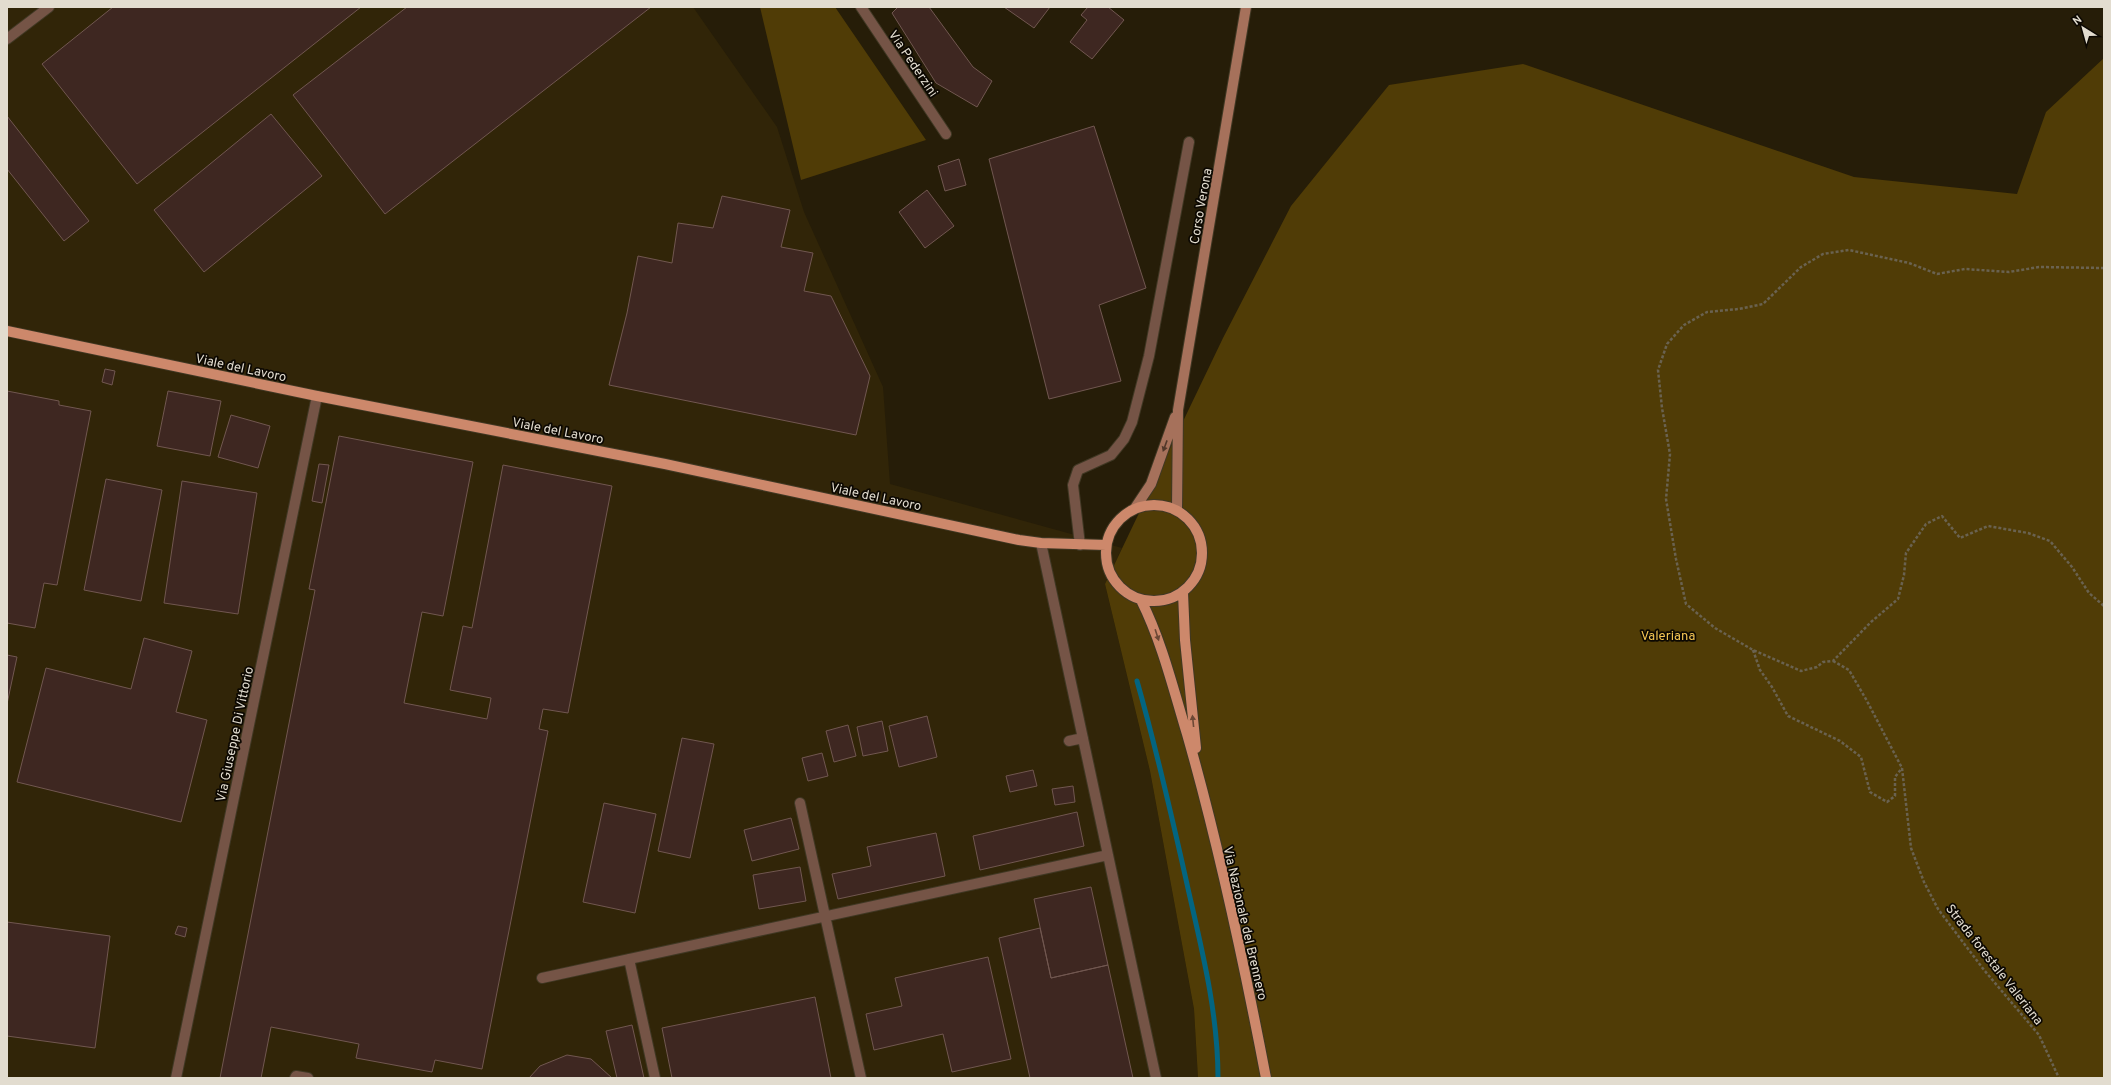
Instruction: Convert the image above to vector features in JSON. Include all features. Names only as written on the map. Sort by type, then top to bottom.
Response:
[{"type":"main road","name":"Corso Verona","points":[[1178,410],[1246,7]]},
{"type":"main road","name":"Viale del Lavoro","points":[[7,331],[317,396],[665,464],[1041,543],[1106,545]]},
{"type":"main road","points":[[1135,508],[1151,484],[1178,410]]},
{"type":"main road","points":[[1177,509],[1178,410]]},
{"type":"main road","points":[[1156,504],[1177,509],[1190,519],[1199,533],[1203,549],[1202,566],[1195,581],[1183,593],[1170,599],[1155,602],[1141,600],[1125,592],[1113,579],[1106,563],[1106,545],[1111,530],[1121,517],[1135,508],[1156,504]]},
{"type":"main road","name":"Via Nazionale del Brennero","points":[[1183,593],[1185,640],[1198,774]]},
{"type":"main road","name":"Via Nazionale del Brennero","points":[[1141,600],[1154,626],[1198,774],[1238,943],[1266,1078]]},
{"type":"street","name":"Via Pederzini","points":[[861,7],[946,134]]},
{"type":"street","points":[[7,39],[48,8]]},
{"type":"street","points":[[1080,545],[1073,485],[1078,470],[1112,455],[1124,439],[1132,422],[1149,356],[1189,142]]},
{"type":"street","name":"Via Giuseppe Di Vittorio","points":[[176,1078],[317,396]]},
{"type":"street","points":[[1041,543],[1156,1078]]},
{"type":"street","points":[[1069,741],[1083,738]]},
{"type":"street","points":[[800,803],[861,1078]]},
{"type":"street","points":[[542,978],[1108,855]]},
{"type":"street","points":[[629,959],[655,1078]]},
{"type":"street","points":[[295,1078],[296,1076],[308,1078]]},
{"type":"path","points":[[1753,650],[1760,670],[1772,687],[1788,716],[1840,741],[1861,757],[1870,792],[1887,802],[1895,796],[1895,777],[1902,768],[1868,701],[1849,670],[1834,661],[1823,662],[1817,667],[1801,671],[1753,650],[1715,628],[1686,604],[1676,559],[1666,499],[1670,454],[1658,370],[1667,344],[1684,325],[1707,312],[1739,309],[1763,304],[1801,267],[1823,254],[1849,250],[1909,264],[1937,274],[1965,269],[2009,272],[2039,267],[2104,268]]},
{"type":"path","points":[[1834,661],[1871,622],[1898,599],[1904,575],[1906,553],[1926,524],[1942,516],[1960,538],[1988,526],[2028,533],[2050,541],[2072,567],[2089,593],[2104,606]]},
{"type":"path","name":"Strada forestale Valeriana","points":[[1902,768],[1911,848],[1924,882],[1938,909],[1980,964],[2039,1035],[2059,1078]]},
{"type":"shaded area","points":[[7,7],[693,7],[777,127],[804,212],[883,387],[890,484],[1122,548],[1105,584],[1150,771],[1194,1009],[1198,1078],[7,1078]]},
{"type":"green space","points":[[760,7],[835,7],[926,140],[801,180]]},
{"type":"green space","name":"Valeriana","points":[[2104,58],[2104,1078],[1198,1078],[1194,1009],[1150,771],[1105,584],[1223,338],[1291,206],[1389,85],[1523,64],[1854,177],[2017,194],[2046,112]]},
{"type":"building","points":[[113,7],[361,7],[137,184],[42,64]]},
{"type":"building","points":[[407,7],[651,7],[385,214],[293,95]]},
{"type":"building","points":[[898,7],[929,7],[973,67],[992,81],[977,107],[936,83],[892,13]]},
{"type":"building","points":[[1004,7],[1050,7],[1034,28]]},
{"type":"building","points":[[1088,7],[1108,7],[1124,20],[1092,59],[1070,42],[1087,20],[1081,15]]},
{"type":"building","points":[[271,114],[322,176],[204,272],[154,210]]},
{"type":"building","points":[[7,116],[89,221],[64,241],[7,169]]},
{"type":"building","points":[[1094,126],[1146,288],[1099,305],[1121,381],[1049,399],[989,159]]},
{"type":"building","points":[[959,159],[966,185],[945,191],[938,166]]},
{"type":"building","points":[[927,190],[954,226],[925,248],[899,212]]},
{"type":"building","points":[[722,196],[790,210],[781,247],[813,253],[804,291],[831,296],[870,376],[856,435],[609,385],[627,313],[638,256],[672,263],[678,223],[713,228]]},
{"type":"building","points":[[105,369],[115,371],[112,385],[102,382]]},
{"type":"building","points":[[7,391],[59,401],[59,405],[91,411],[57,585],[44,583],[35,628],[7,623]]},
{"type":"building","points":[[168,391],[221,401],[210,456],[157,446]]},
{"type":"building","points":[[231,415],[270,426],[258,468],[218,457]]},
{"type":"building","points":[[339,436],[473,462],[443,616],[422,612],[404,703],[487,719],[491,698],[450,690],[463,626],[472,628],[503,465],[612,486],[568,713],[543,709],[539,729],[548,731],[482,1069],[435,1060],[432,1072],[356,1058],[359,1044],[271,1027],[261,1078],[220,1078],[315,590],[309,589]]},
{"type":"building","points":[[319,464],[329,465],[322,503],[312,501]]},
{"type":"building","points":[[106,479],[162,490],[141,601],[84,590]]},
{"type":"building","points":[[182,481],[257,493],[238,614],[164,603]]},
{"type":"building","points":[[144,638],[192,651],[176,712],[207,720],[181,822],[17,782],[46,668],[131,689]]},
{"type":"building","points":[[7,655],[17,657],[7,704]]},
{"type":"building","points":[[927,716],[937,757],[899,767],[889,726]]},
{"type":"building","points":[[882,721],[888,751],[863,756],[857,727]]},
{"type":"building","points":[[848,725],[856,756],[834,762],[826,731]]},
{"type":"building","points":[[682,738],[714,744],[690,858],[658,851]]},
{"type":"building","points":[[822,753],[828,776],[808,781],[802,758]]},
{"type":"building","points":[[1033,770],[1037,786],[1010,792],[1006,776]]},
{"type":"building","points":[[1073,786],[1075,802],[1055,805],[1052,789]]},
{"type":"building","points":[[604,803],[656,814],[635,913],[583,902]]},
{"type":"building","points":[[1077,812],[1084,846],[980,870],[973,836]]},
{"type":"building","points":[[791,818],[799,849],[752,861],[744,830]]},
{"type":"building","points":[[936,833],[945,876],[838,899],[832,874],[871,866],[867,847]]},
{"type":"building","points":[[800,867],[806,901],[759,909],[753,875]]},
{"type":"building","points":[[1091,887],[1108,965],[1051,978],[1034,899]]},
{"type":"building","points":[[7,922],[110,936],[95,1048],[7,1036]]},
{"type":"building","points":[[178,926],[187,928],[185,937],[175,934]]},
{"type":"building","points":[[1040,928],[1051,978],[1108,965],[1133,1078],[1030,1078],[999,938]]},
{"type":"building","points":[[988,957],[1011,1059],[952,1072],[943,1034],[874,1050],[866,1014],[902,1006],[895,978]]},
{"type":"building","points":[[815,997],[831,1078],[672,1078],[662,1028]]},
{"type":"building","points":[[632,1025],[644,1078],[617,1078],[606,1031]]},
{"type":"building","points":[[567,1055],[591,1059],[612,1078],[529,1078],[540,1066]]},
{"type":"waterway","points":[[1137,681],[1177,839],[1209,985],[1213,1008],[1218,1078]]}]
